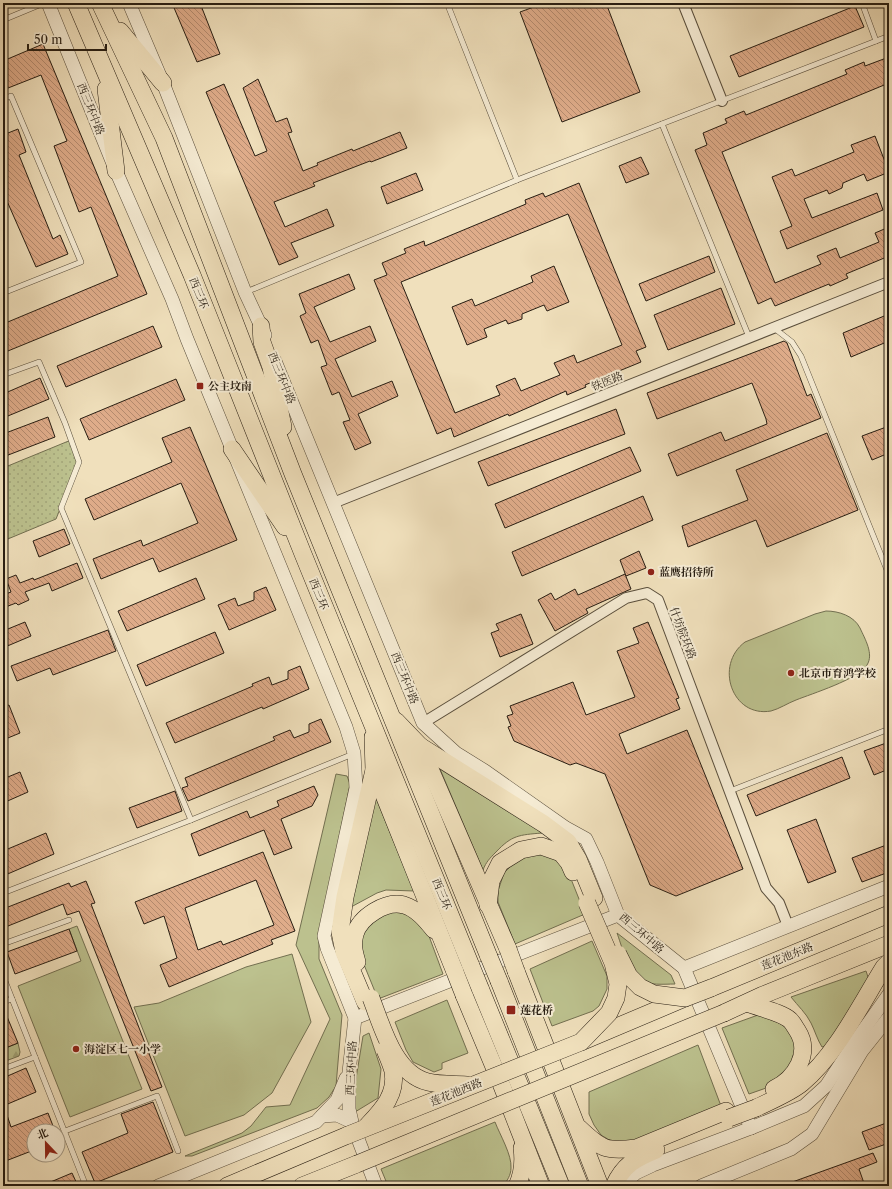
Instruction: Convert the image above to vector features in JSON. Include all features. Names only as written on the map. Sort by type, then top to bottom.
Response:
[{"type":"highway","points":[[101,6],[163,83]]},
{"type":"highway","name":"西三环","points":[[101,6],[164,138],[293,474],[499,981],[580,1186]]},
{"type":"highway","name":"西三环","points":[[78,8],[192,275],[303,554],[561,1186]]},
{"type":"highway","points":[[103,69],[116,171]]},
{"type":"highway","points":[[261,326],[262,342],[271,367],[293,474]]},
{"type":"highway","points":[[232,449],[303,554]]},
{"type":"highway","points":[[389,713],[420,746],[544,824],[568,842],[578,859],[613,963],[618,984],[616,998],[609,1013],[581,1042]]},
{"type":"highway","points":[[372,724],[374,770],[345,897],[340,932],[344,952],[395,1058],[416,1077],[428,1082],[473,1085]]},
{"type":"highway","points":[[420,746],[508,949],[600,1186]]},
{"type":"highway","points":[[374,770],[541,1186]]},
{"type":"highway","points":[[488,905],[491,881],[500,863],[520,850],[541,846],[561,853],[569,863],[591,900],[629,976],[640,987],[654,994],[685,998]]},
{"type":"highway","points":[[355,1129],[387,1104],[392,1092],[393,1071],[368,1000],[353,948],[355,933],[366,918],[381,908],[392,904],[404,905],[424,916],[443,941]]},
{"type":"highway","name":"莲花池东路","points":[[685,998],[888,914]]},
{"type":"highway","points":[[302,1186],[724,1014],[889,944]]},
{"type":"highway","points":[[614,1186],[618,1176],[626,1166],[638,1159],[728,1115],[801,1085],[815,1071],[838,1043],[884,966],[889,962]]},
{"type":"highway","name":"莲花池西路","points":[[227,1186],[355,1129],[473,1085],[581,1042],[685,998]]},
{"type":"highway","points":[[747,1003],[780,1014],[791,1021],[800,1034],[803,1047],[801,1060],[793,1074],[782,1085],[754,1104]]},
{"type":"highway","points":[[577,1125],[593,1142],[604,1148],[624,1150],[636,1148],[728,1115]]},
{"type":"highway","points":[[517,1186],[521,1177],[524,1161],[520,1132]]},
{"type":"street","name":"西三环中路","points":[[48,3],[116,171],[172,298],[346,727],[354,753],[356,788],[324,936],[327,948],[355,1018],[349,1072],[350,1109],[355,1129],[376,1186]]},
{"type":"street","name":"西三环中路","points":[[129,3],[163,83],[245,292],[261,326],[423,723],[456,753],[485,771],[566,828],[586,839],[597,862],[618,915],[684,968],[751,1128]]},
{"type":"street","points":[[682,3],[722,101]]},
{"type":"street","name":"铁医路","points":[[333,503],[889,282]]},
{"type":"street","name":"什坊院环路","points":[[423,723],[626,598],[647,593],[658,600],[766,888],[779,903],[788,926]]},
{"type":"street","points":[[684,968],[889,886]]},
{"type":"street","points":[[355,1018],[618,915]]},
{"type":"street","points":[[701,1186],[791,1149],[812,1134],[889,994]]},
{"type":"street","points":[[626,1186],[628,1180],[636,1173],[653,1165],[751,1128],[804,1106],[826,1086],[859,1047],[889,1017]]},
{"type":"street","points":[[158,1186],[316,1122],[337,1100],[349,1072]]},
{"type":"street","points":[[322,1116],[338,1115],[355,1129]]},
{"type":"lane","points":[[3,20],[44,3]]},
{"type":"lane","points":[[447,3],[517,180]]},
{"type":"lane","points":[[862,3],[876,41]]},
{"type":"lane","points":[[245,292],[517,180],[889,36]]},
{"type":"lane","points":[[3,99],[11,96],[81,262],[3,293]]},
{"type":"lane","points":[[662,124],[749,337]]},
{"type":"lane","points":[[774,328],[792,342],[801,356],[889,575]]},
{"type":"lane","points":[[3,375],[39,362],[65,423],[79,462],[61,508],[192,820]]},
{"type":"lane","points":[[730,791],[889,729]]},
{"type":"lane","points":[[3,893],[192,820],[354,753]]},
{"type":"lane","points":[[3,944],[69,920]]},
{"type":"lane","points":[[3,976],[62,1123]]},
{"type":"lane","points":[[3,1002],[12,999]]},
{"type":"lane","points":[[3,1069],[35,1057]]},
{"type":"lane","points":[[66,1131],[157,1096],[178,1151]]},
{"type":"lane","points":[[66,1134],[86,1186]]},
{"type":"green space","points":[[71,440],[79,462],[56,519],[3,541],[3,468]]},
{"type":"green space","points":[[826,611],[836,612],[850,617],[860,628],[870,656],[867,665],[862,670],[855,676],[845,681],[771,711],[757,711],[746,706],[737,698],[732,688],[729,676],[730,663],[736,652],[745,642]]},
{"type":"green space","points":[[440,769],[542,833],[522,835],[507,842],[492,856],[483,870]]},
{"type":"green space","points":[[336,774],[347,776],[350,784],[319,936],[319,959],[342,1015],[336,1086],[329,1097],[317,1108],[192,1156],[185,1156],[242,1133],[251,1126],[266,1107],[290,1105],[330,1019],[296,945]]},
{"type":"green space","points":[[375,796],[414,891],[386,890],[377,893],[351,907]]},
{"type":"green space","points":[[540,853],[565,864],[585,914],[515,944],[498,902],[498,891],[504,873],[517,860]]},
{"type":"green space","points":[[382,912],[410,913],[426,928],[443,974],[378,999],[358,950],[360,939],[366,929]]},
{"type":"green space","points":[[77,926],[142,1089],[70,1117],[18,986],[81,961],[69,929]]},
{"type":"green space","points":[[617,933],[671,975],[675,984],[651,984],[638,979],[628,965]]},
{"type":"green space","points":[[592,941],[607,976],[607,989],[599,1006],[593,1011],[552,1026],[530,969]]},
{"type":"green space","points":[[292,954],[311,1022],[272,1093],[244,1115],[185,1136],[134,1007],[159,1003],[246,967]]},
{"type":"green space","points":[[866,971],[869,980],[827,1046],[822,1047],[809,1019],[791,997]]},
{"type":"green space","points":[[447,1000],[468,1053],[442,1063],[442,1069],[434,1072],[413,1062],[406,1050],[395,1022]]},
{"type":"green space","points":[[758,1015],[781,1024],[790,1032],[795,1043],[796,1062],[769,1087],[749,1094],[722,1028]]},
{"type":"green space","points":[[369,1033],[381,1069],[378,1098],[355,1112],[353,1097],[363,1036]]},
{"type":"green space","points":[[18,1043],[20,1052],[19,1056],[3,1062],[3,1049]]},
{"type":"green space","points":[[698,1045],[721,1106],[629,1143],[611,1141],[601,1135],[589,1114],[589,1092]]},
{"type":"green space","points":[[495,1122],[508,1151],[511,1163],[510,1175],[503,1186],[388,1186],[381,1169]]},
{"type":"building","points":[[172,3],[200,3],[220,54],[197,62]]},
{"type":"building","points":[[545,3],[606,3],[640,92],[562,122],[520,12]]},
{"type":"building","points":[[855,6],[864,27],[739,77],[730,56]]},
{"type":"building","points":[[43,44],[147,294],[3,353],[3,324],[118,276],[91,207],[79,212],[54,146],[67,141],[41,75],[3,90],[3,61]]},
{"type":"building","points":[[889,57],[889,83],[722,152],[775,283],[821,264],[817,256],[836,248],[840,258],[879,242],[875,233],[889,227],[889,256],[846,274],[848,278],[830,286],[829,284],[775,306],[771,298],[758,304],[695,150],[707,145],[703,133],[727,123],[725,119],[744,111],[746,115],[847,74],[845,70],[864,62],[865,66]]},
{"type":"building","points":[[258,79],[276,122],[287,118],[292,132],[288,133],[303,171],[318,165],[317,163],[352,149],[353,151],[400,132],[407,148],[313,183],[315,186],[274,202],[285,227],[327,209],[334,226],[291,243],[298,257],[279,265],[206,92],[224,84],[255,156],[267,151],[243,88]]},
{"type":"building","points":[[18,129],[26,152],[19,155],[53,239],[60,235],[68,254],[36,267],[3,192],[3,135]]},
{"type":"building","points":[[875,136],[889,172],[867,181],[864,174],[843,183],[842,188],[829,194],[827,190],[804,199],[812,218],[877,193],[883,210],[787,249],[780,231],[792,226],[772,177],[792,169],[795,176],[854,152],[851,145]]},
{"type":"building","points":[[641,157],[649,174],[626,183],[619,166]]},
{"type":"building","points":[[416,173],[423,190],[387,204],[381,187]]},
{"type":"building","points":[[579,183],[646,347],[636,351],[641,362],[585,385],[586,387],[567,395],[566,391],[509,416],[508,414],[454,437],[451,428],[437,434],[374,280],[387,275],[382,263],[406,253],[404,249],[424,241],[425,246],[526,204],[525,200],[543,193],[545,197]],"holes":[[[568,214],[622,345],[577,363],[574,355],[554,363],[560,375],[521,391],[515,378],[496,386],[500,395],[455,413],[401,282]]]},
{"type":"building","points":[[709,256],[715,272],[646,301],[639,284]]},
{"type":"building","points":[[554,266],[569,302],[547,311],[544,305],[522,314],[522,319],[508,324],[506,320],[484,329],[487,337],[467,345],[452,307],[472,299],[475,306],[533,282],[531,276]]},
{"type":"building","points":[[349,274],[355,289],[314,307],[330,342],[370,326],[376,341],[335,359],[352,397],[392,381],[398,396],[358,414],[371,443],[355,450],[343,422],[350,420],[339,392],[332,395],[321,367],[327,365],[318,340],[311,343],[300,316],[306,313],[299,294]]},
{"type":"building","points":[[721,288],[735,324],[668,350],[654,315]]},
{"type":"building","points":[[889,314],[889,341],[851,357],[843,333]]},
{"type":"building","points":[[153,326],[162,347],[66,387],[57,366]]},
{"type":"building","points":[[784,341],[787,343],[807,396],[811,394],[821,418],[677,476],[668,454],[721,432],[725,441],[767,424],[766,419],[752,383],[657,419],[647,393]]},
{"type":"building","points":[[40,378],[49,399],[3,418],[3,394]]},
{"type":"building","points":[[176,379],[185,400],[89,440],[80,419]]},
{"type":"building","points":[[616,409],[625,434],[488,486],[478,462]]},
{"type":"building","points":[[48,417],[55,437],[3,457],[3,434]]},
{"type":"building","points":[[889,426],[889,453],[872,460],[862,436]]},
{"type":"building","points":[[190,427],[237,540],[159,572],[153,558],[101,579],[93,559],[141,540],[143,546],[198,523],[181,483],[94,520],[85,499],[172,462],[162,438]]},
{"type":"building","points":[[827,433],[858,510],[767,547],[756,520],[688,547],[682,526],[748,500],[736,470]]},
{"type":"building","points":[[630,447],[641,471],[505,528],[495,504]]},
{"type":"building","points":[[643,496],[653,520],[522,576],[512,552]]},
{"type":"building","points":[[64,529],[70,544],[39,557],[33,541]]},
{"type":"building","points":[[639,551],[646,568],[626,576],[620,560]]},
{"type":"building","points":[[77,563],[83,578],[52,591],[49,583],[25,592],[29,600],[18,605],[16,603],[3,608],[3,595],[11,592],[6,579],[16,575],[20,583],[33,578],[34,580]]},
{"type":"building","points":[[625,574],[631,589],[586,609],[588,613],[555,631],[538,600],[551,593],[555,600],[575,589],[578,595]]},
{"type":"building","points":[[196,578],[205,599],[127,631],[118,611]]},
{"type":"building","points":[[266,587],[276,610],[229,630],[218,605],[235,598],[238,606],[254,600],[254,592]]},
{"type":"building","points":[[521,614],[533,644],[500,657],[491,633],[499,630],[496,624]]},
{"type":"building","points":[[25,622],[31,636],[5,647],[3,642],[3,631]]},
{"type":"building","points":[[648,622],[679,698],[676,699],[680,709],[619,734],[627,754],[687,730],[743,869],[676,896],[650,885],[605,774],[576,763],[570,765],[514,741],[508,727],[511,726],[507,716],[513,714],[510,706],[573,682],[586,715],[635,697],[617,651],[639,643],[633,628]]},
{"type":"building","points":[[108,630],[116,651],[53,675],[50,668],[17,681],[11,666]]},
{"type":"building","points":[[215,632],[224,653],[146,686],[137,665]]},
{"type":"building","points":[[300,666],[309,689],[263,709],[262,707],[175,743],[166,723],[253,686],[252,684],[269,677],[272,685],[288,679],[288,671]]},
{"type":"building","points":[[9,705],[20,733],[3,740],[3,707]]},
{"type":"building","points":[[321,719],[331,742],[188,801],[182,788],[188,786],[185,778],[275,740],[273,737],[290,730],[294,738],[309,732],[309,724]]},
{"type":"building","points":[[889,742],[889,769],[874,775],[864,751]]},
{"type":"building","points":[[842,757],[850,778],[756,816],[747,795]]},
{"type":"building","points":[[20,772],[28,792],[3,803],[3,779]]},
{"type":"building","points":[[314,786],[318,795],[312,806],[281,819],[292,848],[274,855],[264,830],[199,856],[191,834],[247,811],[250,818],[279,806],[277,801]]},
{"type":"building","points":[[175,791],[182,811],[137,828],[129,808]]},
{"type":"building","points":[[816,819],[836,872],[808,883],[787,830]]},
{"type":"building","points":[[46,833],[54,854],[3,876],[3,851]]},
{"type":"building","points":[[889,844],[889,872],[862,882],[852,858]]},
{"type":"building","points":[[263,852],[295,931],[271,940],[273,944],[169,987],[160,965],[177,958],[164,916],[144,924],[135,902]],"holes":[[[256,880],[274,925],[223,945],[221,941],[198,950],[185,908]]]},
{"type":"building","points":[[86,881],[95,903],[91,904],[162,1087],[151,1091],[79,911],[67,915],[63,904],[3,928],[3,909],[69,883],[71,887]]},
{"type":"building","points":[[69,929],[77,951],[15,974],[7,952]]},
{"type":"building","points":[[3,1007],[18,1043],[3,1049]]},
{"type":"building","points":[[26,1068],[36,1092],[3,1106],[3,1078]]},
{"type":"building","points":[[153,1102],[173,1152],[95,1183],[82,1152],[128,1133],[121,1114]]},
{"type":"building","points":[[4,1106],[11,1127],[48,1113],[52,1123],[26,1123],[26,1153],[3,1162]]},
{"type":"building","points":[[889,1122],[889,1143],[869,1150],[862,1132]]},
{"type":"building","points":[[873,1153],[877,1162],[859,1169],[865,1186],[784,1186],[784,1185]]},
{"type":"building","points":[[72,1173],[78,1186],[41,1186]]},
{"type":"place","name":"公主坟南","points":[[200,386]]},
{"type":"place","name":"蓝鹰招待所","points":[[651,572]]},
{"type":"place","name":"北京市育鸿学校","points":[[791,673]]},
{"type":"place","name":"莲花桥","points":[[511,1010]]},
{"type":"place","name":"海淀区七一小学","points":[[76,1049]]}]
